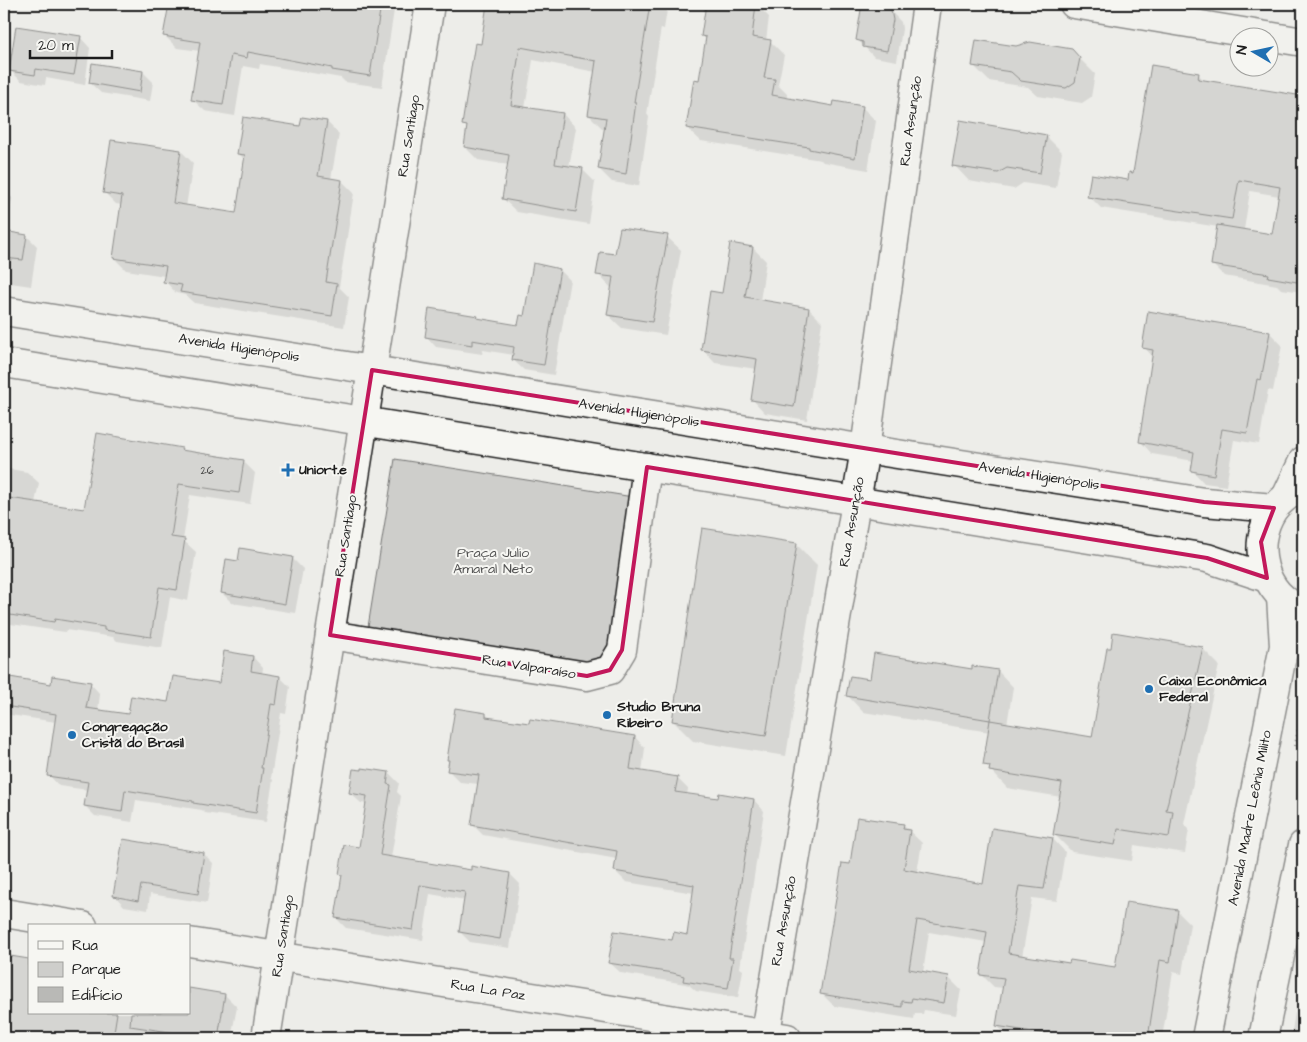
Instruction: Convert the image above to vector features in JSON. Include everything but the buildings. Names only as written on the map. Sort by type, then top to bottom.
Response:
[{"type":"street","name":"Rua Santiago","points":[[266,1038],[430,4]]},
{"type":"street","name":"Rua Assunção","points":[[772,1037],[855,500],[865,449],[927,4]]},
{"type":"street","points":[[1074,4],[1303,42]]},
{"type":"street","name":"Avenida Higienópolis","points":[[4,311],[1204,502],[1288,496]]},
{"type":"street","points":[[4,363],[1207,558],[1284,595]]},
{"type":"street","points":[[1288,496],[1303,461]]},
{"type":"street","name":"Rua Valparaíso","points":[[330,636],[587,676],[610,670],[622,650],[646,467]]},
{"type":"street","name":"Avenida Madre Leônia Milito","points":[[1206,1038],[1284,646],[1284,595],[1262,560],[1261,542],[1265,524],[1288,496]]},
{"type":"street","points":[[1263,1038],[1296,917],[1303,844]]},
{"type":"street","points":[[4,913],[70,924]]},
{"type":"street","name":"Rua La Paz","points":[[190,942],[772,1037]]},
{"type":"highlighted area","points":[[372,370],[1204,502],[1274,508],[1261,542],[1267,578],[1207,558],[647,467],[622,650],[610,670],[587,676],[330,635]]},
{"type":"green space","name":"Praça Julio Amaral Neto","points":[[395,459],[633,497],[605,665],[368,627]]},
{"type":"place","name":"Uniort.e","points":[[288,470]]},
{"type":"place","name":"Caixa Econômica Federal","points":[[1149,689]]},
{"type":"place","name":"Studio Bruna Ribeiro","points":[[607,715]]},
{"type":"place","name":"Congregação Cristã do Brasil","points":[[72,735]]}]
